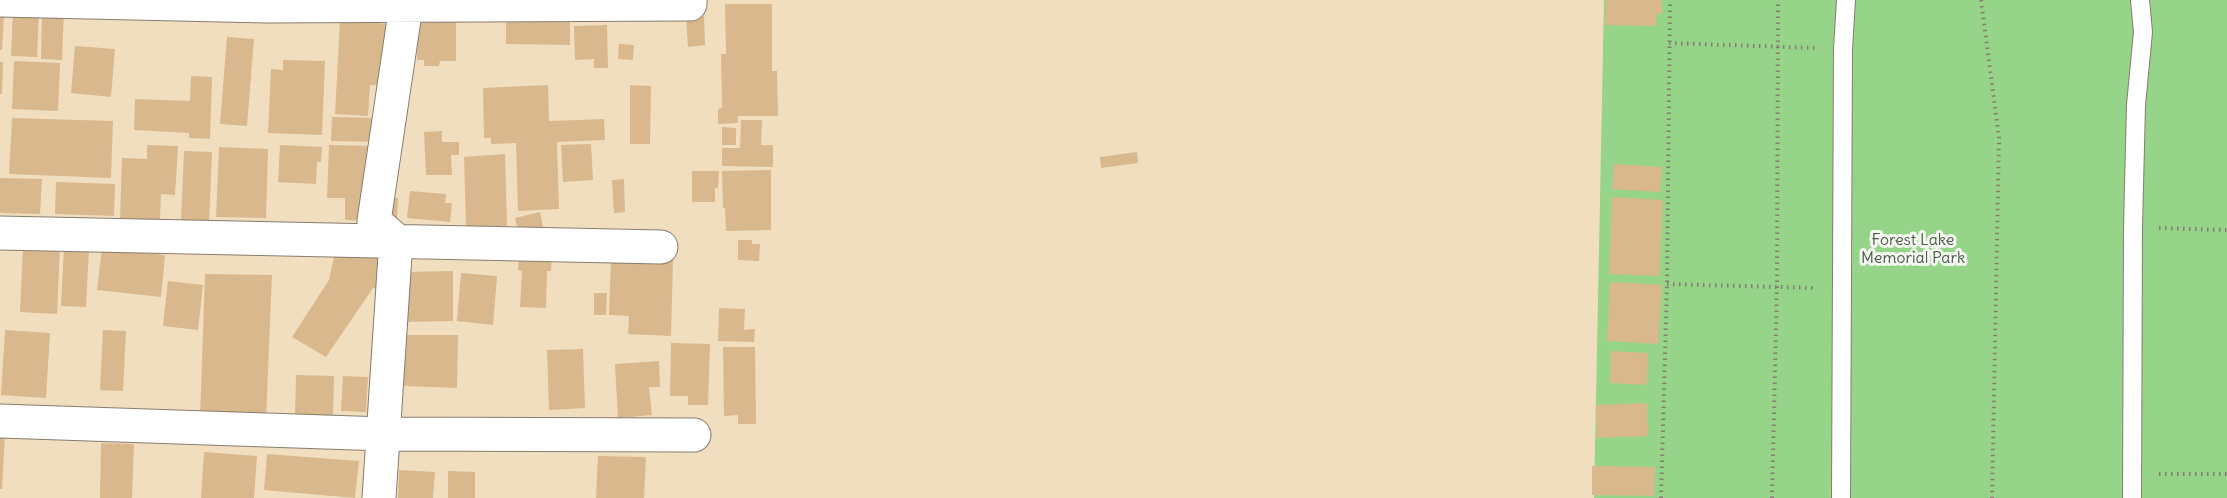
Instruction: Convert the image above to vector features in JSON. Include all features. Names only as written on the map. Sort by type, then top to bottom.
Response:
[{"type":"street","points":[[0,0],[406,6],[498,2],[690,4],[690,0]]},
{"type":"street","points":[[396,240],[374,221],[406,6]]},
{"type":"street","points":[[0,233],[661,247]]},
{"type":"street","points":[[379,498],[396,240]]},
{"type":"street","points":[[0,421],[384,434],[694,435]]},
{"type":"lane","points":[[1841,498],[1843,49],[1846,0]]},
{"type":"lane","points":[[2132,498],[2136,105],[2144,32],[2140,0]]},
{"type":"path","points":[[1661,498],[1667,284],[1670,0]]},
{"type":"path","points":[[1772,498],[1777,286],[1778,0]]},
{"type":"path","points":[[1981,0],[1999,138],[1992,498]]},
{"type":"path","points":[[1669,43],[1843,49]]},
{"type":"path","points":[[2133,227],[2227,230]]},
{"type":"path","points":[[1667,284],[1843,289]]},
{"type":"path","points":[[2132,474],[2227,474]]},
{"type":"green space","name":"Forest Lake Memorial Park","points":[[1604,0],[2227,0],[2227,498],[1594,498]]},
{"type":"building","points":[[1606,0],[1662,0],[1662,14],[1656,14],[1656,26],[1605,25]]},
{"type":"building","points":[[725,4],[772,4],[772,71],[777,71],[778,116],[738,116],[738,123],[718,124],[718,109],[722,108],[721,54],[726,54]]},
{"type":"building","points":[[42,9],[64,10],[62,60],[41,59]]},
{"type":"building","points":[[13,11],[39,12],[37,57],[11,56]]},
{"type":"building","points":[[506,11],[570,13],[570,45],[506,44]]},
{"type":"building","points":[[0,15],[4,15],[2,50],[0,50]]},
{"type":"building","points":[[418,15],[456,16],[456,61],[440,61],[439,66],[424,66],[424,60],[417,60]]},
{"type":"building","points":[[704,16],[705,45],[688,47],[686,17]]},
{"type":"building","points":[[340,21],[394,24],[391,86],[370,85],[368,116],[335,114]]},
{"type":"building","points":[[607,25],[608,68],[594,68],[594,59],[575,60],[574,26]]},
{"type":"building","points":[[227,37],[254,39],[247,126],[220,124]]},
{"type":"building","points":[[619,44],[634,45],[633,60],[618,59]]},
{"type":"building","points":[[75,46],[115,49],[111,97],[71,93]]},
{"type":"building","points":[[283,60],[325,61],[322,135],[268,133],[271,69],[283,70]]},
{"type":"building","points":[[14,61],[60,63],[58,111],[12,109]]},
{"type":"building","points":[[0,62],[3,62],[2,94],[0,94]]},
{"type":"building","points":[[191,76],[212,77],[210,139],[189,138],[189,133],[134,130],[135,99],[190,101]]},
{"type":"building","points":[[548,85],[549,121],[604,119],[605,140],[557,142],[559,209],[518,211],[516,143],[491,144],[491,138],[484,138],[483,88]]},
{"type":"building","points":[[630,85],[651,86],[650,144],[630,144]]},
{"type":"building","points":[[332,117],[383,118],[383,142],[331,141]]},
{"type":"building","points":[[12,118],[113,121],[111,178],[9,174]]},
{"type":"building","points":[[741,120],[762,120],[761,145],[773,145],[773,167],[722,166],[722,148],[740,148]]},
{"type":"building","points":[[722,127],[736,128],[736,145],[722,145]]},
{"type":"building","points":[[442,131],[442,142],[459,142],[459,155],[451,155],[452,175],[426,175],[424,132]]},
{"type":"building","points":[[591,144],[593,180],[563,182],[561,145]]},
{"type":"building","points":[[147,145],[178,146],[175,195],[161,194],[160,220],[120,218],[122,158],[147,159]]},
{"type":"building","points":[[280,145],[322,147],[321,162],[317,162],[316,184],[278,182]]},
{"type":"building","points":[[329,145],[375,146],[369,221],[345,220],[345,198],[327,198]]},
{"type":"building","points":[[219,147],[268,149],[266,218],[216,217]]},
{"type":"building","points":[[184,151],[212,152],[209,224],[181,222]]},
{"type":"building","points":[[1137,152],[1138,163],[1101,168],[1100,157]]},
{"type":"building","points":[[505,154],[507,226],[466,227],[464,157]]},
{"type":"building","points":[[1614,164],[1662,167],[1660,192],[1612,189]]},
{"type":"building","points":[[771,170],[771,230],[726,231],[722,171]]},
{"type":"building","points":[[692,171],[719,171],[715,202],[692,202]]},
{"type":"building","points":[[0,178],[42,179],[40,214],[0,213]]},
{"type":"building","points":[[624,179],[625,212],[614,213],[612,180]]},
{"type":"building","points":[[56,182],[115,184],[114,216],[55,214]]},
{"type":"building","points":[[410,191],[446,194],[445,203],[452,203],[450,222],[407,218]]},
{"type":"building","points":[[383,197],[398,198],[397,218],[382,217]]},
{"type":"building","points":[[1612,197],[1663,200],[1659,276],[1609,274]]},
{"type":"building","points":[[540,212],[545,237],[532,239],[530,227],[518,230],[515,218]]},
{"type":"building","points":[[738,240],[752,240],[752,244],[760,244],[759,261],[738,260]]},
{"type":"building","points":[[23,246],[60,247],[57,314],[20,312]]},
{"type":"building","points":[[64,247],[89,248],[86,307],[61,306]]},
{"type":"building","points":[[102,248],[165,255],[161,297],[97,290]]},
{"type":"building","points":[[336,248],[390,248],[387,291],[373,288],[326,357],[292,337],[329,280]]},
{"type":"building","points":[[519,254],[552,255],[551,271],[547,271],[546,308],[520,307],[522,271],[518,270]]},
{"type":"building","points":[[611,257],[673,259],[671,336],[628,334],[629,316],[609,315]]},
{"type":"building","points":[[453,271],[453,321],[402,322],[402,272]]},
{"type":"building","points":[[461,273],[497,276],[493,325],[457,321]]},
{"type":"building","points":[[205,274],[272,275],[266,420],[200,418]]},
{"type":"building","points":[[168,281],[203,285],[198,330],[163,326]]},
{"type":"building","points":[[1610,282],[1662,285],[1658,344],[1607,341]]},
{"type":"building","points":[[594,293],[607,293],[606,315],[594,315]]},
{"type":"building","points":[[719,308],[745,309],[744,330],[755,329],[754,342],[718,341]]},
{"type":"building","points":[[5,330],[50,333],[46,398],[1,395]]},
{"type":"building","points":[[103,330],[126,331],[123,391],[100,390]]},
{"type":"building","points":[[405,335],[458,335],[457,388],[403,386]]},
{"type":"building","points":[[671,343],[710,344],[708,405],[688,405],[688,396],[670,396]]},
{"type":"building","points":[[723,347],[755,347],[756,424],[738,424],[738,415],[724,416]]},
{"type":"building","points":[[583,349],[585,408],[549,410],[547,350]]},
{"type":"building","points":[[1611,351],[1648,353],[1647,385],[1610,383]]},
{"type":"building","points":[[659,361],[660,387],[649,387],[652,415],[618,418],[615,364]]},
{"type":"building","points":[[296,375],[334,376],[333,416],[295,415]]},
{"type":"building","points":[[343,376],[368,377],[366,412],[341,411]]},
{"type":"building","points":[[1647,403],[1648,436],[1597,438],[1596,405]]},
{"type":"building","points":[[0,432],[5,432],[2,489],[0,489]]},
{"type":"building","points":[[101,443],[134,444],[132,498],[100,498]]},
{"type":"building","points":[[204,452],[257,456],[254,498],[201,498]]},
{"type":"building","points":[[267,454],[359,461],[355,498],[264,490]]},
{"type":"building","points":[[598,456],[646,457],[644,498],[596,498]]},
{"type":"building","points":[[1592,466],[1655,467],[1654,496],[1592,495]]},
{"type":"building","points":[[399,470],[435,472],[433,498],[398,498]]},
{"type":"building","points":[[448,471],[475,472],[475,498],[448,498]]}]
